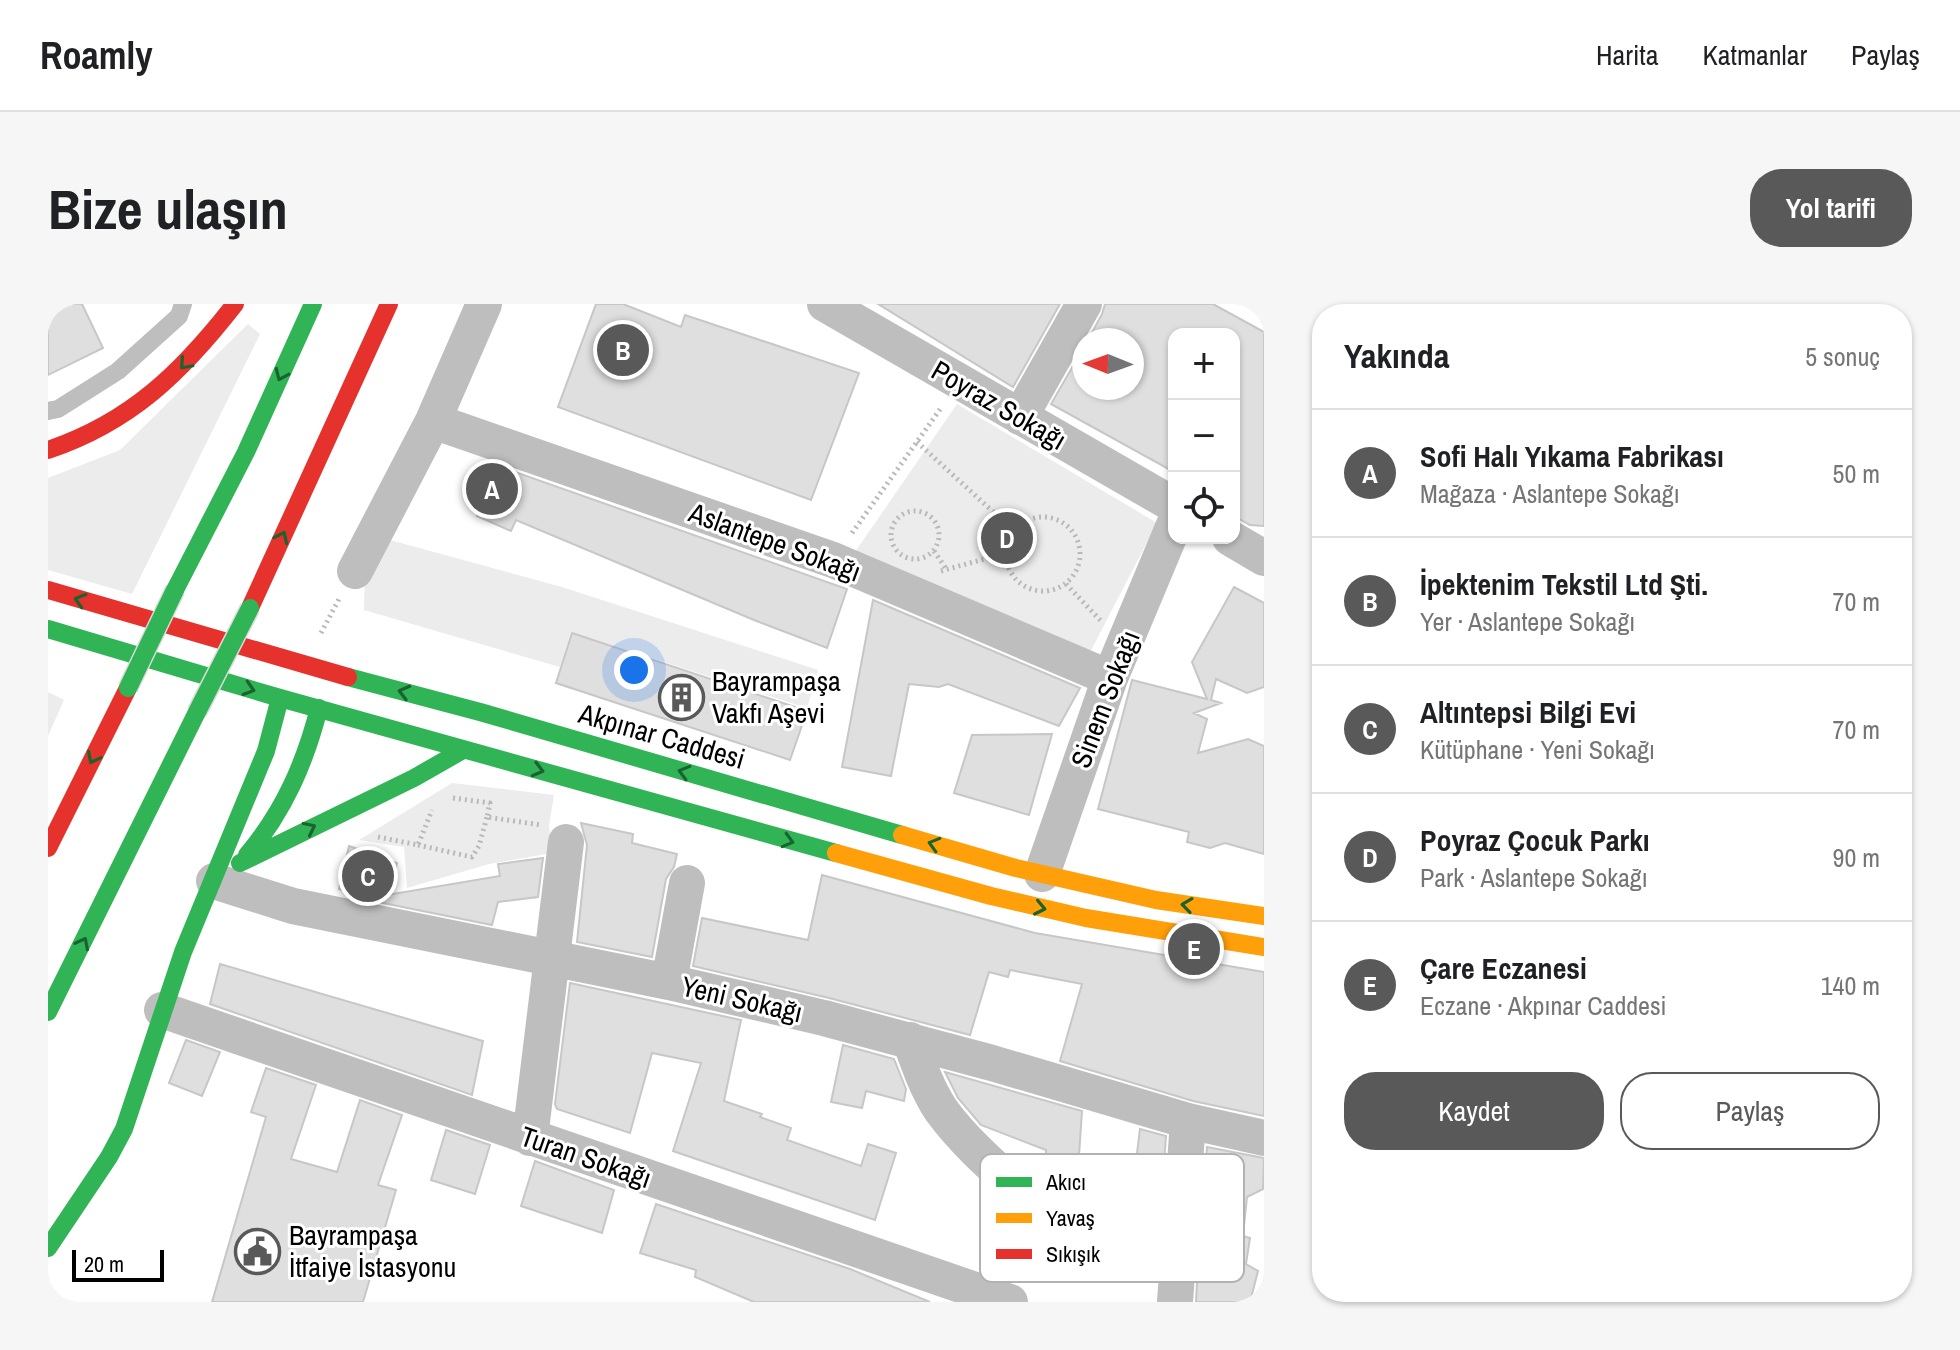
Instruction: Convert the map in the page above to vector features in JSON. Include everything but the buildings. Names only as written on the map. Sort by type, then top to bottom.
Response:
[{"type":"main road","points":[[48,450],[96,432],[131,411],[166,384],[235,304]]},
{"type":"main road","points":[[48,848],[246,452],[313,304]]},
{"type":"main road","points":[[48,1012],[250,608],[389,304]]},
{"type":"main road","name":"Akpınar Caddesi","points":[[48,590],[317,688],[463,750],[1010,901],[1086,918],[1264,947]]},
{"type":"main road","name":"Akpınar Caddesi","points":[[48,629],[280,698],[317,688],[480,712],[1042,874],[1156,900],[1264,916]]},
{"type":"main road","points":[[48,1248],[109,1157],[124,1129],[183,952],[227,872],[280,698],[288,683],[299,673],[317,688],[302,769],[266,835],[227,872]]},
{"type":"main road","points":[[227,872],[463,750]]},
{"type":"main road","points":[[48,1221],[83,1195]]},
{"type":"street","points":[[355,571],[433,421],[484,304]]},
{"type":"street","name":"Poyraz Sokağı","points":[[825,304],[1168,502]]},
{"type":"street","points":[[1020,417],[1084,304]]},
{"type":"street","name":"Aslantepe Sokağı","points":[[433,421],[833,560],[1110,678]]},
{"type":"street","name":"Sinem Sokağı","points":[[1042,874],[1110,678],[1168,539]]},
{"type":"street","points":[[1240,544],[1264,558]]},
{"type":"street","points":[[530,1138],[551,959],[558,834]]},
{"type":"street","name":"Yeni Sokağı","points":[[227,872],[293,906],[669,982],[910,1040],[1188,1121],[1264,1138]]},
{"type":"street","points":[[669,982],[687,883]]},
{"type":"street","name":"Turan Sokağı","points":[[162,1010],[1010,1302]]},
{"type":"street","points":[[910,1040],[940,1109],[981,1154]]},
{"type":"street","points":[[1186,1154],[1188,1121]]},
{"type":"street","points":[[1175,1302],[1176,1282]]},
{"type":"lane","points":[[48,411],[58,409],[118,371],[179,316],[183,304]]},
{"type":"path","points":[[833,560],[959,383]]},
{"type":"path","points":[[917,442],[1014,531]]},
{"type":"path","points":[[915,510],[930,515],[936,521],[939,536],[934,551],[912,559],[897,552],[891,538],[894,522],[915,510]]},
{"type":"path","points":[[1035,517],[1048,517],[1070,528],[1077,538],[1080,563],[1075,575],[1056,590],[1032,590],[1013,576],[1006,553],[1014,531],[1024,522],[1035,517]]},
{"type":"path","points":[[934,551],[947,570]]},
{"type":"path","points":[[936,573],[1006,553]]},
{"type":"path","points":[[317,688],[321,631],[355,571]]},
{"type":"path","points":[[1066,584],[1105,624]]},
{"type":"path","points":[[365,835],[472,857],[479,846],[490,803],[451,798]]},
{"type":"path","points":[[418,845],[433,808]]},
{"type":"path","points":[[487,817],[558,834]]},
{"type":"shaded area","points":[[248,324],[260,334],[132,594],[48,570],[48,478],[120,450]]},
{"type":"shaded area","points":[[957,404],[1157,523],[1086,660],[855,552]]},
{"type":"shaded area","points":[[390,540],[562,587],[818,670],[807,708],[571,632],[560,667],[364,610],[365,564]]},
{"type":"shaded area","points":[[48,692],[64,700],[48,736]]},
{"type":"shaded area","points":[[452,783],[554,795],[549,826],[552,853],[489,864],[407,888],[404,847],[359,840]]},
{"type":"traffic: fast","points":[[175,590],[246,452],[313,304]]},
{"type":"traffic: fast","points":[[128,688],[175,590]]},
{"type":"traffic: fast","points":[[197,712],[250,608]]},
{"type":"traffic: fast","points":[[48,629],[280,698],[836,853]]},
{"type":"traffic: fast","points":[[348,677],[480,712],[902,835]]},
{"type":"traffic: fast","points":[[48,1248],[109,1157],[124,1129],[183,952],[266,751],[280,698]]},
{"type":"traffic: fast","points":[[247,855],[292,786],[319,708]]},
{"type":"traffic: fast","points":[[48,1012],[197,712]]},
{"type":"traffic: fast","points":[[240,863],[414,778],[463,750]]},
{"type":"traffic: slow","points":[[902,835],[1016,868],[1156,900],[1264,916]]},
{"type":"traffic: slow","points":[[836,853],[991,896],[1086,918],[1264,947]]},
{"type":"traffic: jam","points":[[48,450],[105,425],[153,392],[195,352],[235,304]]},
{"type":"traffic: jam","points":[[250,608],[389,304]]},
{"type":"traffic: jam","points":[[48,590],[348,677]]},
{"type":"traffic: jam","points":[[48,848],[128,688]]},
{"type":"place","name":"İpektenim Tekstil Ltd Şti.","points":[[623,350]]},
{"type":"place","name":"Sofi Halı Yıkama Fabrikası","points":[[492,489]]},
{"type":"place","name":"Poyraz Çocuk Parkı","points":[[1007,538]]},
{"type":"place","name":"Bayrampaşa Vakfı Aşevi","points":[[681,697]]},
{"type":"place","name":"Altıntepsi Bilgi Evi","points":[[368,876]]},
{"type":"place","name":"Çare Eczanesi","points":[[1194,949]]},
{"type":"place","name":"Bayrampaşa İtfaiye İstasyonu","points":[[258,1251]]}]
